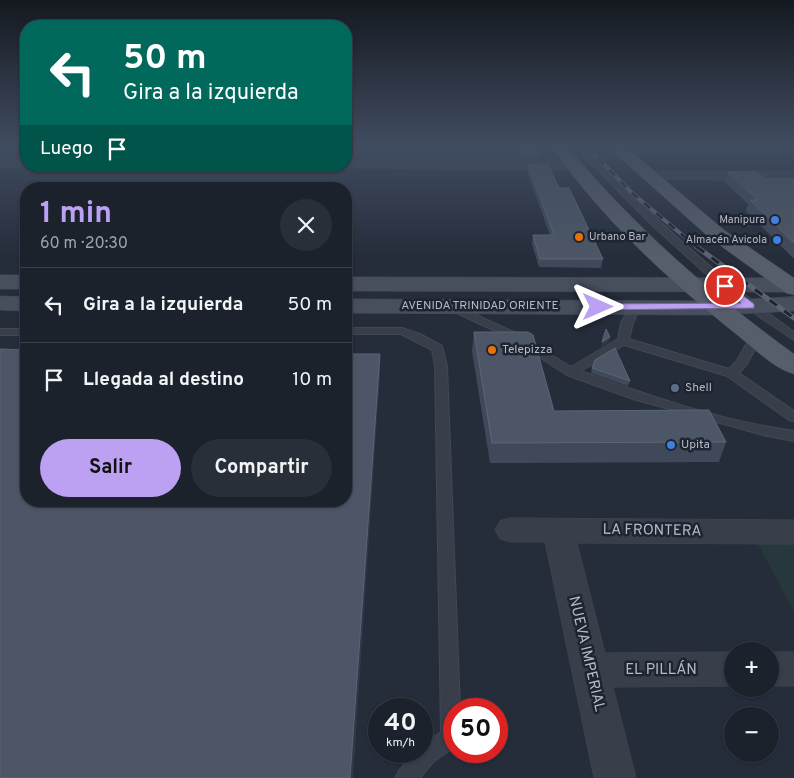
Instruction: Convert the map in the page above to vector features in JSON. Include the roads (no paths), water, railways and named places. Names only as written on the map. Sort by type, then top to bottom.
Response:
[{"type":"main road","points":[[597,183],[636,234],[690,286],[721,297],[755,338],[794,366]]},
{"type":"main road","points":[[658,183],[717,234],[793,291]]},
{"type":"main road","points":[[0,282],[20,282]]},
{"type":"main road","name":"AVENIDA TRINIDAD ORIENTE","points":[[352,284],[690,286]]},
{"type":"main road","name":"AVENIDA TRINIDAD ORIENTE","points":[[352,306],[635,307],[793,291]]},
{"type":"main road","name":"AVENIDA TRINIDAD ORIENTE","points":[[721,297],[750,306],[793,291]]},
{"type":"main road","points":[[0,304],[20,304]]},
{"type":"street","name":"LA FRONTERA","points":[[511,530],[791,534]]},
{"type":"street","name":"NUEVA IMPERIAL","points":[[558,530],[615,778]]},
{"type":"street","name":"EL PILLÁN","points":[[590,670],[724,670]]},
{"type":"street","points":[[779,670],[794,670]]},
{"type":"lane","points":[[607,183],[652,222],[721,297]]},
{"type":"lane","points":[[450,306],[512,335],[571,372],[636,396],[767,432],[794,436]]},
{"type":"lane","points":[[750,306],[794,337]]},
{"type":"lane","points":[[571,372],[623,341],[627,323],[635,307]]},
{"type":"lane","points":[[352,331],[402,331],[416,336],[438,348],[441,366],[451,737],[426,755],[406,778]]},
{"type":"lane","points":[[0,332],[20,332]]},
{"type":"lane","points":[[730,373],[741,364],[755,338]]},
{"type":"lane","points":[[623,341],[730,373],[794,417]]},
{"type":"railway","points":[[623,183],[698,248]]},
{"type":"railway","points":[[697,247],[794,318]]},
{"type":"place","name":"Manipura","points":[[775,220]]},
{"type":"place","name":"Urbano Bar","points":[[579,237]]},
{"type":"place","name":"Almacén Avicola","points":[[777,240]]},
{"type":"place","name":"Telepizza","points":[[492,350]]},
{"type":"place","name":"Shell","points":[[675,388]]},
{"type":"place","name":"Upita","points":[[671,445]]}]
